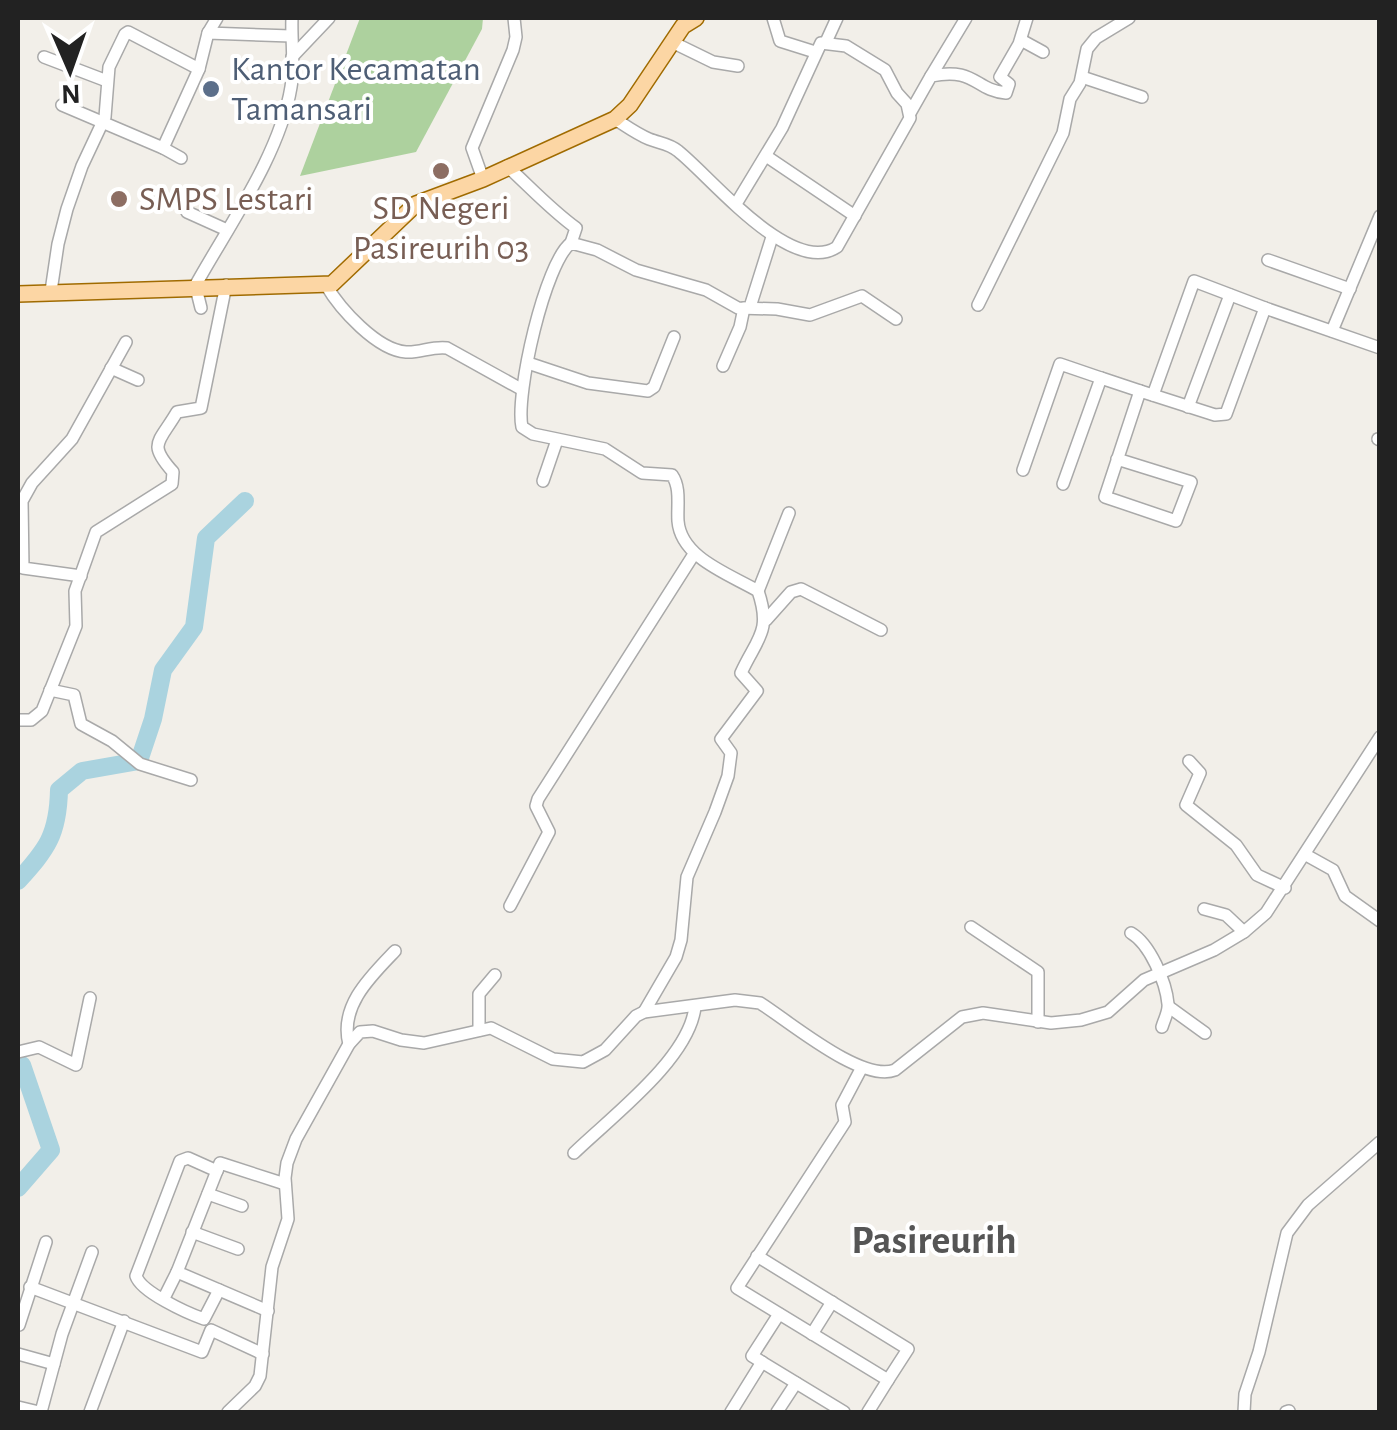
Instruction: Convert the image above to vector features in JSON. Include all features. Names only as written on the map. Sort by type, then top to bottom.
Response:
[{"type":"main road","points":[[18,294],[326,285],[340,279],[416,204],[483,179],[615,119],[630,105],[685,20]]},
{"type":"street","points":[[163,148],[217,18]]},
{"type":"street","points":[[201,308],[195,288],[249,192],[284,112],[292,84],[292,18]]},
{"type":"street","points":[[292,57],[329,18]]},
{"type":"street","points":[[483,179],[472,148],[513,50],[514,18]]},
{"type":"street","points":[[774,18],[780,40],[816,52]]},
{"type":"street","points":[[736,204],[766,156],[816,52],[826,42],[837,18]]},
{"type":"street","points":[[615,119],[674,148],[772,236],[812,254],[828,253],[837,248],[930,76],[966,18]]},
{"type":"street","points":[[930,76],[961,73],[1004,94],[1009,84],[1000,78],[1021,40],[1027,18]]},
{"type":"street","points":[[978,305],[1063,133],[1068,105],[1082,76],[1090,43],[1129,18]]},
{"type":"street","points":[[51,291],[68,208],[82,166],[104,122],[109,68],[127,32],[198,70]]},
{"type":"street","points":[[208,33],[291,36]]},
{"type":"street","points":[[1021,40],[1044,52]]},
{"type":"street","points":[[672,42],[713,62],[738,66]]},
{"type":"street","points":[[826,42],[846,46],[885,70],[910,112]]},
{"type":"street","points":[[44,57],[107,81]]},
{"type":"street","points":[[1082,76],[1142,97]]},
{"type":"street","points":[[62,105],[181,158]]},
{"type":"street","points":[[766,156],[855,216]]},
{"type":"street","points":[[506,166],[542,196],[550,211],[576,228],[540,306],[521,389],[522,427],[533,434],[605,449],[642,473],[672,476],[677,483],[678,526],[683,542],[694,554],[758,590]]},
{"type":"street","points":[[187,212],[226,230]]},
{"type":"street","points":[[1332,332],[1380,216]]},
{"type":"street","points":[[723,366],[772,236]]},
{"type":"street","points":[[571,243],[597,250],[636,270],[706,290],[733,307],[816,314],[862,296],[896,319]]},
{"type":"street","points":[[1268,260],[1350,289]]},
{"type":"street","points":[[1117,459],[1191,482],[1176,521],[1105,497],[1117,459],[1194,281],[1332,332],[1379,345]]},
{"type":"street","points":[[18,720],[30,720],[40,714],[50,690],[76,626],[74,596],[98,528],[172,484],[173,472],[157,447],[176,412],[200,408],[226,285]]},
{"type":"street","points":[[326,285],[345,313],[395,349],[407,352],[447,348],[521,389]]},
{"type":"street","points":[[1188,407],[1230,295]]},
{"type":"street","points":[[1022,470],[1060,364],[1214,415],[1226,414],[1265,308]]},
{"type":"street","points":[[528,362],[588,382],[648,391],[654,388],[674,338]]},
{"type":"street","points":[[81,576],[24,568],[22,504],[32,483],[72,438],[126,342]]},
{"type":"street","points":[[111,368],[138,380]]},
{"type":"street","points":[[1063,484],[1101,378]]},
{"type":"street","points":[[543,480],[557,440]]},
{"type":"street","points":[[766,620],[758,590],[789,514]]},
{"type":"street","points":[[510,906],[548,832],[536,806],[538,800],[694,554]]},
{"type":"street","points":[[644,1012],[676,957],[687,877],[715,812],[731,761],[721,739],[757,691],[741,674],[759,644],[766,620],[791,592],[801,589],[880,630]]},
{"type":"street","points":[[50,690],[74,695],[81,724],[112,741],[138,762],[190,780]]},
{"type":"street","points":[[228,1412],[256,1386],[260,1376],[276,1252],[288,1219],[287,1162],[349,1044],[364,1030],[417,1043],[446,1040],[479,1030],[501,1031],[553,1059],[583,1062],[606,1050],[644,1012],[743,999],[760,1003],[861,1069],[885,1074],[962,1017],[982,1013],[1067,1023],[1108,1012],[1144,980],[1198,958],[1244,932],[1266,912],[1380,737]]},
{"type":"street","points":[[1189,762],[1200,773],[1186,806],[1236,845],[1257,876],[1285,888]]},
{"type":"street","points":[[1306,855],[1333,870],[1345,896],[1380,922]]},
{"type":"street","points":[[1204,908],[1226,915],[1244,932]]},
{"type":"street","points":[[971,927],[1038,972],[1038,1022]]},
{"type":"street","points":[[1131,933],[1143,942],[1158,973],[1169,1007],[1162,1027]]},
{"type":"street","points":[[349,1044],[346,1026],[351,1008],[374,973],[395,952]]},
{"type":"street","points":[[479,1030],[479,994],[496,975]]},
{"type":"street","points":[[18,1052],[40,1047],[76,1065],[90,998]]},
{"type":"street","points":[[574,1153],[679,1049],[694,1007]]},
{"type":"street","points":[[1169,1007],[1205,1032]]},
{"type":"street","points":[[861,1069],[842,1104],[844,1122],[738,1288],[888,1380]]},
{"type":"street","points":[[1244,1412],[1282,1247],[1292,1223],[1380,1142]]},
{"type":"street","points":[[217,1171],[184,1158],[136,1276],[140,1285],[204,1319],[219,1290]]},
{"type":"street","points":[[164,1298],[223,1162],[285,1184]]},
{"type":"street","points":[[208,1194],[242,1206]]},
{"type":"street","points":[[192,1232],[238,1249]]},
{"type":"street","points":[[20,1325],[46,1242]]},
{"type":"street","points":[[18,1407],[40,1412],[92,1252]]},
{"type":"street","points":[[757,1256],[908,1349],[868,1412]]},
{"type":"street","points":[[178,1272],[268,1311]]},
{"type":"street","points":[[30,1287],[202,1352],[212,1330],[263,1354]]},
{"type":"street","points":[[812,1334],[832,1302]]},
{"type":"street","points":[[779,1314],[752,1356],[796,1383],[826,1408],[844,1412]]},
{"type":"street","points":[[90,1412],[124,1321]]},
{"type":"street","points":[[18,1354],[54,1364]]},
{"type":"street","points":[[731,1412],[762,1362]]},
{"type":"street","points":[[778,1412],[796,1383]]},
{"type":"green space","points":[[360,18],[483,18],[482,29],[416,152],[300,176]]},
{"type":"waterway","points":[[18,881],[49,840],[59,790],[82,771],[139,761],[163,670],[194,627],[206,538],[245,501]]},
{"type":"waterway","points":[[18,1063],[22,1065],[51,1150],[18,1188]]},
{"type":"place","name":"Kantor Kecamatan Tamansari","points":[[211,89]]},
{"type":"place","name":"SD Negeri Pasireurih 03","points":[[441,171]]},
{"type":"place","name":"SMPS Lestari","points":[[119,199]]},
{"type":"district","name":"Pasireurih","points":[[934,1241]]}]
